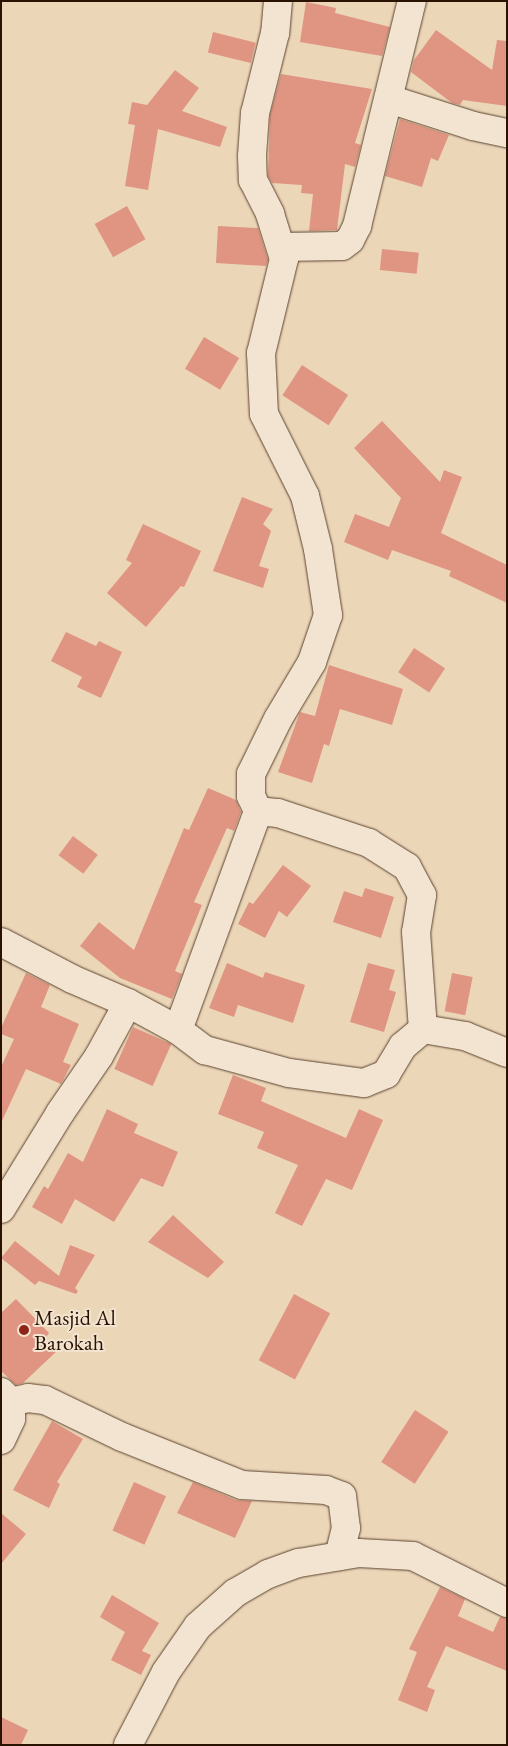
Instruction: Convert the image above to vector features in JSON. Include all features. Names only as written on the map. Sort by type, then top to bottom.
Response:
[{"type":"street","points":[[178,1030],[258,810],[251,796],[251,774],[278,719],[312,662],[328,615],[318,549],[305,496],[264,414],[261,353],[284,259],[254,180],[252,156],[255,113],[275,33],[278,1]]},
{"type":"street","points":[[281,247],[342,246],[350,240],[357,226],[412,1]]},
{"type":"street","points":[[389,99],[473,126],[507,133]]},
{"type":"street","points":[[258,810],[278,813],[369,843],[406,867],[422,895],[416,932],[423,1029]]},
{"type":"street","points":[[1,942],[72,979],[128,1003],[178,1030],[205,1050],[289,1073],[364,1083],[386,1074],[403,1046],[423,1029],[465,1036],[507,1053]]},
{"type":"street","points":[[1,1209],[60,1112],[98,1056],[128,1003]]},
{"type":"street","points":[[1,1440],[11,1419],[6,1397],[45,1400],[122,1437],[242,1485],[326,1490],[342,1496],[346,1528],[339,1556]]},
{"type":"street","points":[[128,1745],[166,1672],[198,1626],[235,1594],[268,1574],[299,1563],[359,1553],[413,1556],[507,1603]]},
{"type":"building","points":[[306,2],[336,8],[335,13],[390,27],[382,56],[300,42]]},
{"type":"building","points":[[436,30],[492,70],[497,40],[507,41],[507,106],[463,100],[460,105],[452,103],[411,72],[414,60]]},
{"type":"building","points":[[213,32],[256,43],[251,63],[208,52]]},
{"type":"building","points":[[175,70],[199,88],[182,111],[227,127],[220,147],[158,129],[148,190],[125,186],[135,125],[128,124],[132,102],[147,105]]},
{"type":"building","points":[[281,74],[372,89],[355,143],[361,145],[355,167],[345,164],[337,230],[309,231],[313,194],[301,193],[302,185],[272,183],[268,176],[270,115]]},
{"type":"building","points":[[400,119],[449,135],[438,161],[431,158],[422,187],[385,176]]},
{"type":"building","points":[[127,206],[145,239],[113,257],[95,224]]},
{"type":"building","points":[[218,226],[258,228],[268,260],[266,266],[216,263]]},
{"type":"building","points":[[382,249],[419,253],[417,274],[380,270]]},
{"type":"building","points":[[204,337],[239,358],[220,390],[185,369]]},
{"type":"building","points":[[302,365],[348,395],[329,425],[282,395]]},
{"type":"building","points":[[382,421],[440,482],[444,470],[462,477],[441,533],[507,565],[507,603],[449,576],[451,571],[392,550],[388,560],[344,542],[355,514],[389,527],[401,498],[354,448]]},
{"type":"building","points":[[242,497],[273,509],[263,524],[271,531],[259,566],[269,569],[263,588],[213,571]]},
{"type":"building","points":[[143,524],[201,551],[184,587],[181,586],[146,627],[107,593],[132,563],[126,560]]},
{"type":"building","points":[[66,632],[96,646],[99,641],[122,652],[101,698],[77,687],[82,677],[51,661]]},
{"type":"building","points":[[414,648],[445,668],[429,692],[398,672]]},
{"type":"building","points":[[329,665],[403,689],[392,725],[340,709],[329,746],[324,744],[312,783],[278,772],[300,712],[315,716]]},
{"type":"building","points":[[208,788],[236,800],[241,812],[234,831],[227,828],[194,902],[202,905],[175,971],[182,974],[172,999],[120,978],[80,946],[99,922],[134,950],[184,828],[189,830]]},
{"type":"building","points":[[73,836],[98,855],[83,874],[59,855]]},
{"type":"building","points":[[283,865],[311,886],[287,917],[279,911],[265,938],[238,924],[249,902],[253,904]]},
{"type":"building","points":[[365,888],[394,897],[381,938],[333,922],[344,891],[362,897]]},
{"type":"building","points":[[227,963],[263,978],[265,972],[305,985],[293,1023],[238,1005],[234,1017],[209,1008]]},
{"type":"building","points":[[368,963],[395,970],[389,990],[396,992],[384,1032],[350,1022]]},
{"type":"building","points":[[26,973],[50,985],[41,1007],[79,1024],[63,1062],[71,1065],[61,1084],[26,1069],[1,1123],[1,1067],[14,1039],[1,1034],[1,1028]]},
{"type":"building","points":[[452,973],[473,977],[465,1015],[445,1011]]},
{"type":"building","points":[[133,1027],[171,1044],[153,1086],[114,1069]]},
{"type":"building","points":[[233,1075],[266,1088],[261,1101],[346,1138],[359,1109],[383,1120],[352,1190],[326,1179],[302,1226],[275,1213],[298,1165],[257,1148],[264,1132],[218,1114]]},
{"type":"building","points":[[107,1109],[138,1124],[134,1133],[178,1152],[163,1187],[141,1178],[114,1222],[75,1199],[62,1224],[32,1207],[44,1186],[48,1189],[68,1153],[83,1162]]},
{"type":"building","points":[[173,1215],[224,1262],[208,1278],[148,1242]]},
{"type":"building","points":[[15,1241],[59,1276],[70,1245],[95,1255],[75,1288],[78,1291],[76,1294],[39,1281],[35,1285],[1,1258]]},
{"type":"building","points":[[294,1294],[330,1313],[295,1379],[259,1360]]},
{"type":"building","name":"Masjid Al Barokah","points":[[16,1299],[49,1333],[44,1340],[58,1350],[23,1383],[16,1385],[1,1371],[1,1313]]},
{"type":"building","points":[[415,1410],[449,1432],[415,1484],[381,1462]]},
{"type":"building","points":[[52,1421],[83,1439],[57,1482],[60,1484],[49,1508],[13,1490]]},
{"type":"building","points":[[134,1482],[166,1496],[144,1545],[112,1530]]},
{"type":"building","points":[[193,1482],[236,1500],[252,1501],[235,1538],[177,1513]]},
{"type":"building","points":[[1,1513],[26,1534],[1,1564]]},
{"type":"building","points":[[440,1587],[465,1599],[458,1616],[493,1632],[500,1617],[507,1618],[507,1671],[446,1646],[427,1687],[435,1690],[427,1712],[398,1700],[417,1652],[409,1649]]},
{"type":"building","points":[[112,1595],[159,1623],[142,1651],[151,1655],[141,1675],[111,1660],[125,1632],[100,1617]]},
{"type":"building","points":[[1,1717],[28,1730],[21,1745],[1,1745]]},
{"type":"place","name":"Masjid Al Barokah","points":[[24,1330]]}]
